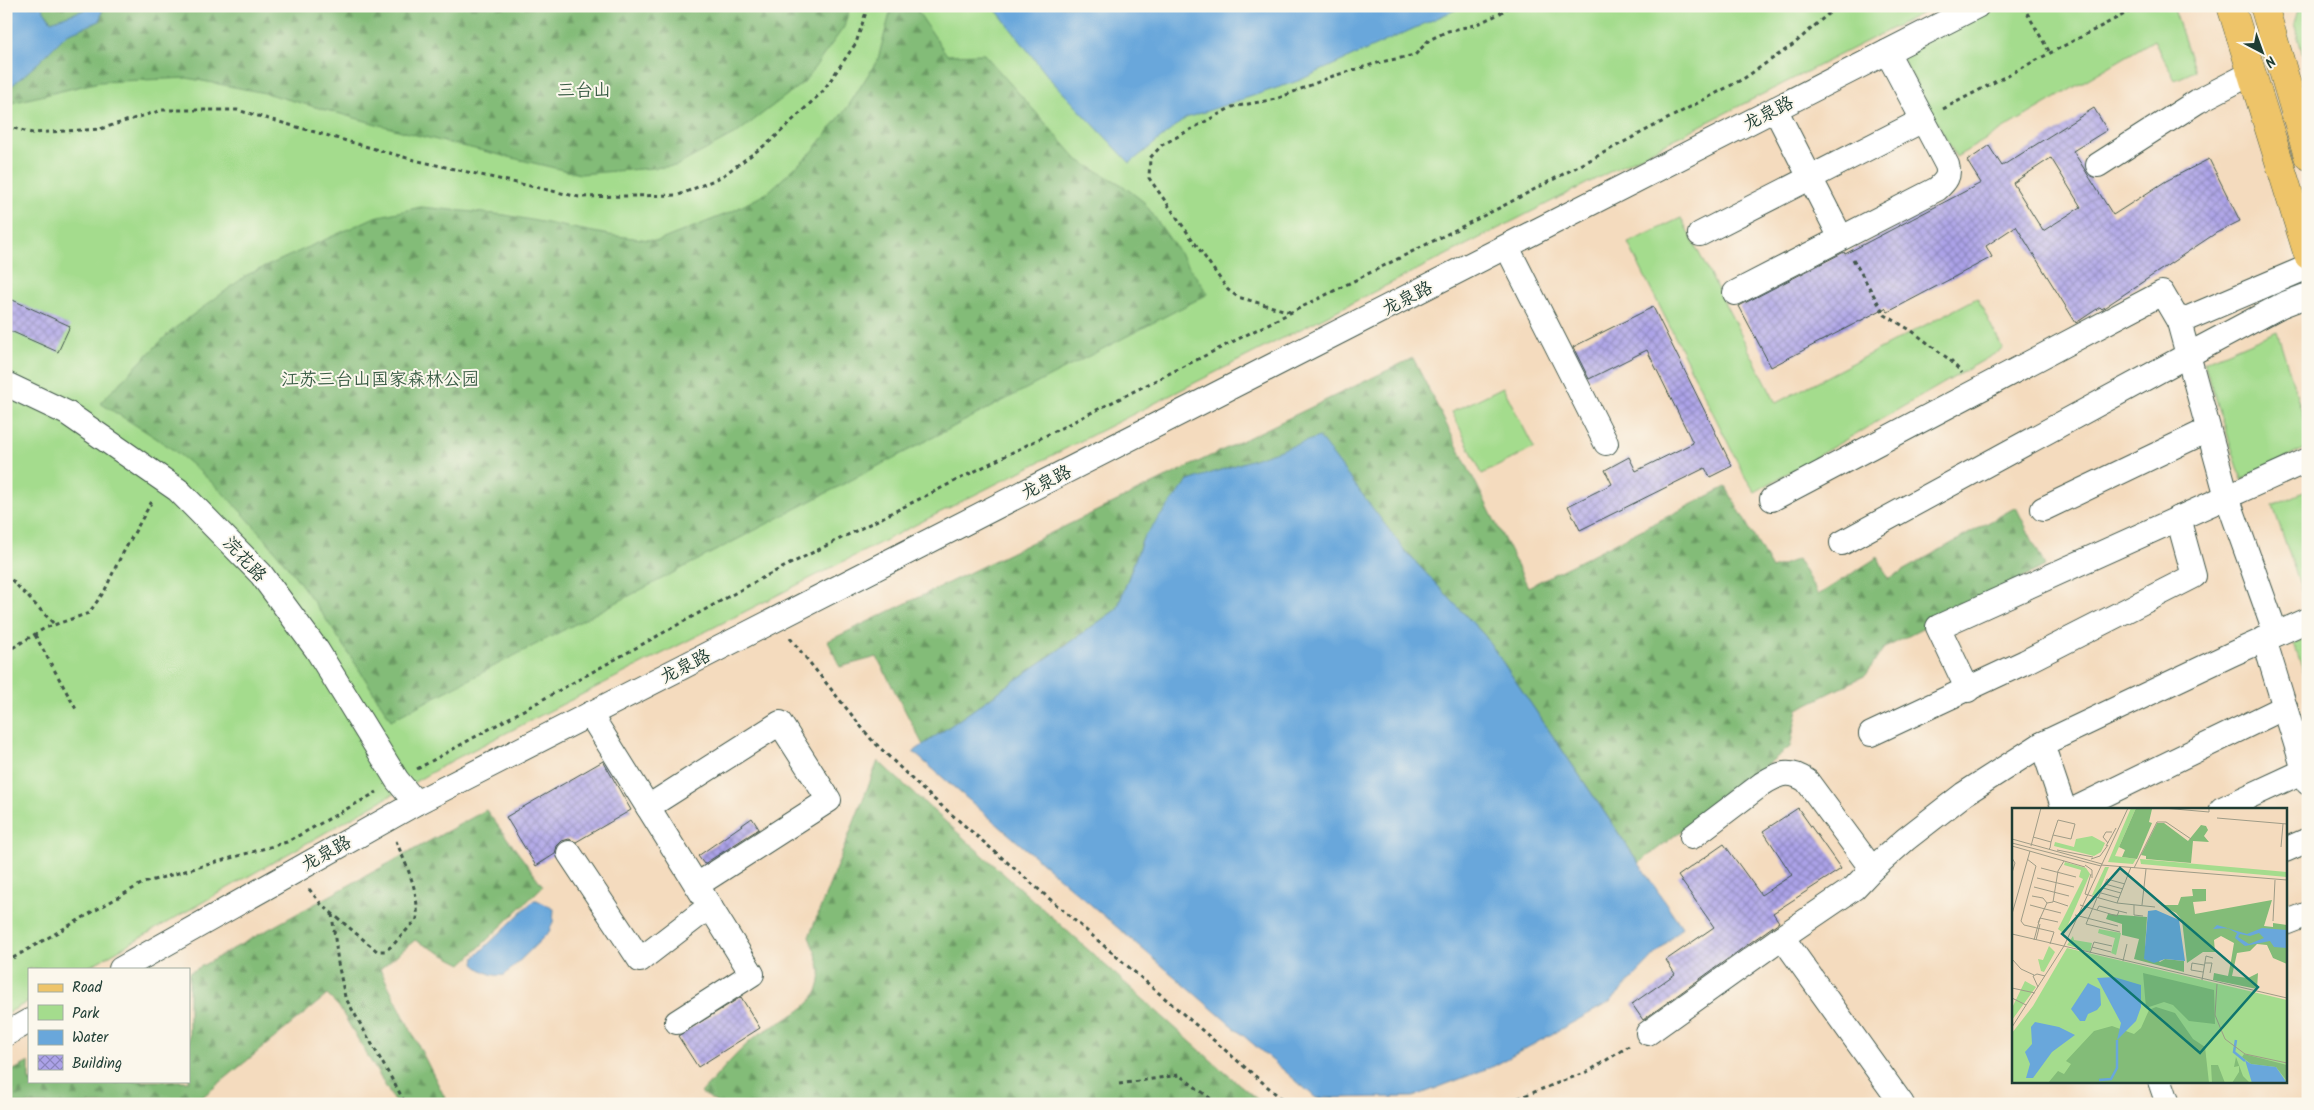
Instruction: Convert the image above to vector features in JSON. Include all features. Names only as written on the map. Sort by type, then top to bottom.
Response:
[{"type":"main road","points":[[2231,6],[2308,254]]},
{"type":"main road","points":[[2264,6],[2308,156]]},
{"type":"street","name":"龙泉路","points":[[123,968],[387,818],[1978,6]]},
{"type":"street","points":[[1735,293],[1937,189],[1945,182],[1949,173],[1947,165],[1887,52]]},
{"type":"street","points":[[2098,165],[2198,101],[2252,73]]},
{"type":"street","points":[[1775,109],[1841,238]]},
{"type":"street","points":[[1700,234],[1923,120]]},
{"type":"street","points":[[1507,247],[1606,443]]},
{"type":"street","points":[[2178,322],[2308,267]]},
{"type":"street","points":[[1772,499],[2162,293],[2178,322],[2188,355],[2226,497],[2270,636],[2285,707],[2306,777],[2225,808]]},
{"type":"street","points":[[1842,543],[2188,355],[2282,305],[2308,295]]},
{"type":"street","name":"浣花路","points":[[6,384],[67,413],[178,490],[261,574],[317,650],[397,780],[416,803]]},
{"type":"street","points":[[2042,509],[2208,430]]},
{"type":"street","points":[[1968,690],[1938,627],[2308,460]]},
{"type":"street","points":[[1871,734],[1968,690],[2194,576],[2178,518]]},
{"type":"street","points":[[1648,1033],[1854,888],[1906,839],[1964,794],[2042,744],[2270,636],[2308,620]]},
{"type":"street","points":[[2077,808],[2285,707]]},
{"type":"street","points":[[590,714],[752,974],[677,1022]]},
{"type":"street","points":[[648,807],[780,723],[829,800],[697,885]]},
{"type":"street","points":[[2042,744],[2064,808]]},
{"type":"street","points":[[1692,837],[1762,784],[1774,776],[1787,772],[1798,775],[1807,781],[1872,869]]},
{"type":"street","points":[[2286,850],[2308,840]]},
{"type":"street","points":[[569,853],[640,960],[710,906]]},
{"type":"street","points":[[2286,924],[2308,914]]},
{"type":"street","points":[[1782,937],[1902,1104]]},
{"type":"street","points":[[6,1034],[28,1022]]},
{"type":"street","points":[[2160,1082],[2168,1104]]},
{"type":"path","points":[[6,126],[32,133],[100,129],[162,110],[237,110],[414,160],[579,197],[679,195],[721,177],[772,140],[823,91],[856,43],[868,6]]},
{"type":"path","points":[[1291,312],[1238,297],[1228,290],[1149,178],[1150,158],[1162,145],[1232,107],[1276,99],[1333,76],[1381,62],[1415,55],[1430,40],[1448,31],[1475,25],[1499,14],[1510,6]]},
{"type":"path","points":[[6,962],[143,883],[287,842],[764,577],[1503,206],[1743,79],[1794,44],[1837,6]]},
{"type":"path","points":[[2023,6],[2050,53]]},
{"type":"path","points":[[1923,120],[2140,6]]},
{"type":"path","points":[[1841,238],[1884,315],[1912,331],[1950,360],[1962,373],[1974,393]]},
{"type":"path","points":[[6,652],[55,625],[89,613],[106,590],[117,564],[164,480]]},
{"type":"path","points":[[6,574],[55,625]]},
{"type":"path","points":[[775,620],[871,739],[915,782],[1282,1100],[1292,1104]]},
{"type":"path","points":[[35,635],[77,711]]},
{"type":"path","points":[[298,869],[314,897],[332,914],[377,952],[385,951],[418,919],[419,902],[416,888],[387,818]]},
{"type":"path","points":[[332,914],[338,963],[346,997],[406,1104]]},
{"type":"path","points":[[1503,1104],[1589,1072],[1648,1033]]},
{"type":"path","points":[[1120,1084],[1179,1075],[1218,1104]]},
{"type":"green space","name":"江苏三台山国家森林公园","points":[[6,6],[1936,6],[455,759],[87,968],[28,968],[28,1002],[6,1014]]},
{"type":"green space","name":"三台山","points":[[6,6],[850,6],[844,27],[804,82],[737,133],[676,166],[580,174],[416,135],[265,93],[187,78],[99,82],[11,103],[6,101]]},
{"type":"green space","points":[[892,6],[914,6],[947,55],[984,54],[1078,160],[1122,185],[1144,202],[1208,294],[391,720],[323,615],[273,548],[246,517],[216,487],[175,451],[100,403],[171,331],[247,275],[375,217],[421,207],[505,215],[609,235],[658,241],[729,213],[767,193],[813,151],[849,105],[878,59]]},
{"type":"green space","points":[[1993,6],[2173,6],[2195,71],[2175,80],[2154,40],[1956,157],[1901,56],[1905,51]]},
{"type":"green space","points":[[2303,6],[2308,6],[2308,73],[2294,23],[2298,10]]},
{"type":"green space","points":[[1681,218],[1776,403],[1977,298],[2003,349],[1755,492],[1745,477],[1628,243]]},
{"type":"green space","points":[[2277,331],[2308,432],[2308,447],[2242,480],[2204,362]]},
{"type":"green space","points":[[1413,358],[1528,587],[1726,487],[1772,569],[1798,559],[1818,595],[1878,557],[1888,579],[2016,507],[2045,566],[1883,649],[1866,675],[1798,709],[1790,747],[1639,863],[1485,636],[1405,551],[1143,538],[1117,609],[923,745],[877,657],[840,667],[828,641]]},
{"type":"green space","points":[[1503,387],[1534,448],[1482,474],[1452,412]]},
{"type":"green space","points":[[2308,490],[2308,603],[2306,603],[2273,506]]},
{"type":"green space","points":[[2308,638],[2308,686],[2294,644]]},
{"type":"green space","points":[[878,761],[1222,1070],[1263,1104],[719,1104],[701,1093],[752,1040],[800,1010],[816,994],[820,983],[820,970],[809,937]]},
{"type":"green space","points":[[486,810],[543,886],[462,964],[415,940],[380,969],[448,1104],[396,1104],[339,1007],[327,995],[194,1104],[6,1104],[6,1074],[28,1063],[28,1082],[190,1082],[190,972]]},
{"type":"water","points":[[17,6],[41,6],[51,21],[96,6],[103,6],[100,21],[67,34],[7,90],[6,12]]},
{"type":"water","points":[[993,6],[1459,6],[1457,9],[1298,81],[1186,118],[1130,163],[1050,79]]},
{"type":"water","points":[[1319,437],[1405,551],[1485,636],[1682,927],[1610,1002],[1494,1066],[1413,1097],[1316,1098],[913,752],[1117,609],[1143,538],[1188,481]]},
{"type":"water","points":[[534,900],[554,909],[553,922],[549,932],[505,975],[488,973],[474,964],[475,957]]},
{"type":"building","points":[[2094,108],[2107,130],[2073,151],[2113,215],[2166,181],[2209,159],[2240,221],[2216,233],[2102,309],[2100,307],[2076,323],[2016,226],[1986,246],[1992,257],[1888,312],[1885,308],[1771,367],[1739,306],[1844,252],[1845,254],[1981,183],[1967,161],[1989,146],[2002,166]],"holes":[[[2051,158],[2081,207],[2043,231],[2013,183]]]},
{"type":"building","points":[[6,297],[70,326],[58,352],[6,329]]},
{"type":"building","points":[[1653,307],[1732,466],[1710,477],[1705,468],[1580,530],[1568,506],[1612,484],[1605,470],[1629,457],[1636,471],[1693,443],[1647,350],[1589,379],[1573,347]]},
{"type":"building","points":[[603,761],[631,810],[576,842],[569,839],[562,841],[557,846],[555,854],[536,866],[506,817]]},
{"type":"building","points":[[1798,808],[1841,869],[1773,913],[1779,922],[1643,1020],[1632,1004],[1675,974],[1666,960],[1714,927],[1678,876],[1724,844],[1761,895],[1792,875],[1763,831]]},
{"type":"building","points":[[752,818],[759,829],[704,864],[698,856]]},
{"type":"building","points":[[741,997],[760,1028],[698,1067],[678,1036]]}]
